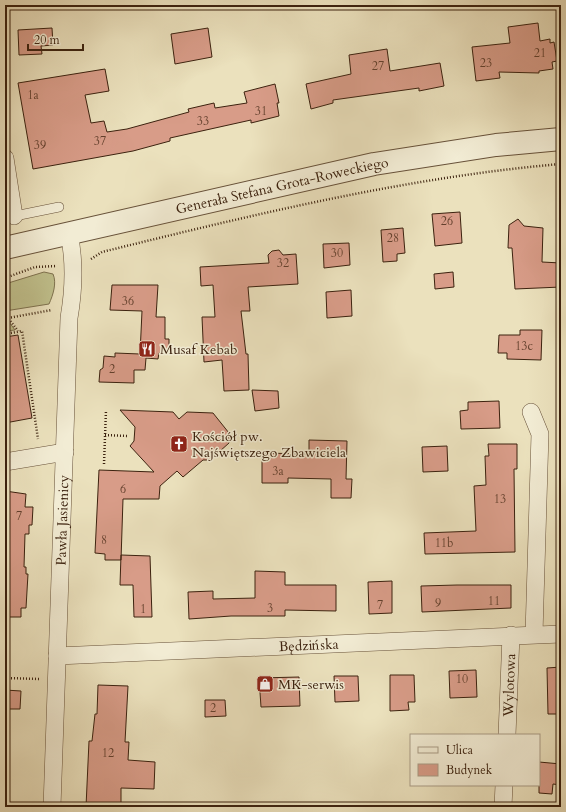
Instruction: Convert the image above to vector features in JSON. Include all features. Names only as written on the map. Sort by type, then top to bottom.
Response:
[{"type":"street","name":"Generała Stefana Grota-Roweckiego","points":[[5,248],[374,164],[496,146],[561,139]]},
{"type":"street","points":[[5,158],[10,217]]},
{"type":"street","name":"Pawła Jasienicy","points":[[52,807],[69,318],[74,292],[74,257],[69,233]]},
{"type":"street","points":[[531,412],[540,434],[534,634]]},
{"type":"street","points":[[5,462],[65,452]]},
{"type":"street","name":"Będzińska","points":[[57,656],[561,634]]},
{"type":"street","name":"Wylotowa","points":[[506,734],[511,635]]},
{"type":"street","points":[[503,807],[504,786]]},
{"type":"lane","points":[[10,217],[59,207]]},
{"type":"path","points":[[87,262],[102,252],[377,190],[472,174],[561,164]]},
{"type":"path","points":[[5,278],[34,267],[60,266]]},
{"type":"path","points":[[8,318],[53,310]]},
{"type":"path","points":[[5,314],[18,332]]},
{"type":"path","points":[[5,334],[22,331],[38,442]]},
{"type":"path","points":[[104,464],[106,410]]},
{"type":"path","points":[[105,435],[127,436]]},
{"type":"path","points":[[5,678],[57,680]]},
{"type":"green space","points":[[44,272],[53,274],[55,281],[49,304],[5,311],[5,284]]},
{"type":"green space","points":[[5,322],[9,322],[15,330],[5,331]]},
{"type":"building","points":[[538,23],[540,41],[550,39],[550,43],[554,42],[557,61],[552,62],[553,69],[539,71],[539,73],[499,72],[500,78],[476,81],[472,47],[510,43],[508,27]]},
{"type":"building","points":[[52,28],[53,45],[41,46],[42,54],[19,55],[18,30]]},
{"type":"building","points":[[208,28],[212,57],[175,64],[171,34]]},
{"type":"building","points":[[387,49],[390,71],[440,63],[444,86],[419,91],[419,88],[333,100],[333,103],[311,109],[306,84],[351,74],[349,55]]},
{"type":"building","points":[[105,69],[109,91],[85,95],[91,123],[104,121],[107,132],[127,129],[189,112],[188,109],[214,103],[215,108],[247,103],[244,92],[275,84],[279,103],[277,103],[279,116],[251,123],[251,120],[170,138],[170,141],[133,151],[33,169],[18,83]]},
{"type":"building","points":[[460,212],[462,243],[435,246],[432,214]]},
{"type":"building","points":[[518,219],[524,226],[543,228],[542,262],[561,263],[561,287],[515,289],[512,248],[508,248],[509,225]]},
{"type":"building","points":[[403,228],[405,253],[397,254],[397,261],[383,262],[381,230]]},
{"type":"building","points":[[349,243],[350,265],[324,268],[323,244]]},
{"type":"building","points":[[279,250],[283,255],[296,254],[298,284],[248,287],[250,311],[241,311],[246,354],[248,354],[249,390],[224,391],[222,360],[204,362],[202,317],[215,317],[213,285],[201,286],[200,267],[269,263],[268,255],[272,251]]},
{"type":"building","points":[[453,272],[454,287],[435,289],[434,274]]},
{"type":"building","points":[[112,285],[158,285],[156,317],[165,317],[165,339],[169,339],[169,354],[159,353],[158,359],[146,358],[145,370],[134,370],[134,383],[99,382],[100,370],[103,368],[104,356],[115,357],[115,353],[140,354],[142,311],[110,310]]},
{"type":"building","points":[[351,290],[352,316],[327,318],[326,292]]},
{"type":"building","points":[[520,330],[542,330],[541,360],[507,359],[507,353],[498,353],[499,335],[520,335]]},
{"type":"building","points":[[18,335],[32,418],[5,423],[5,337]]},
{"type":"building","points":[[252,390],[278,391],[279,408],[255,411]]},
{"type":"building","points":[[499,401],[500,428],[461,429],[460,411],[468,410],[468,402]]},
{"type":"building","points":[[120,410],[173,412],[179,419],[187,412],[213,413],[229,433],[229,443],[210,460],[203,460],[183,477],[177,471],[160,486],[159,499],[123,499],[121,560],[105,560],[105,554],[95,553],[99,470],[154,472],[130,446],[134,441],[135,427]]},
{"type":"building","points":[[309,440],[347,441],[346,479],[352,479],[351,498],[331,498],[331,479],[288,478],[288,483],[262,483],[262,453],[309,454]]},
{"type":"building","points":[[488,444],[517,444],[517,469],[514,469],[515,552],[425,554],[424,533],[476,531],[474,486],[486,485],[485,456],[489,456]]},
{"type":"building","points":[[447,446],[448,471],[423,472],[422,447]]},
{"type":"building","points":[[5,491],[26,494],[25,507],[33,507],[32,525],[29,525],[29,534],[25,534],[24,567],[26,567],[26,574],[28,574],[26,608],[21,608],[21,617],[5,617]]},
{"type":"building","points":[[121,555],[150,556],[152,617],[134,617],[133,585],[120,585]]},
{"type":"building","points":[[255,571],[285,572],[285,585],[336,585],[336,611],[285,610],[285,616],[231,616],[189,619],[188,592],[213,591],[213,599],[255,598]]},
{"type":"building","points":[[392,581],[392,613],[369,614],[368,582]]},
{"type":"building","points":[[511,585],[511,608],[422,612],[421,586]]},
{"type":"building","points":[[561,667],[561,714],[548,714],[547,668]]},
{"type":"building","points":[[476,670],[477,697],[450,698],[449,671]]},
{"type":"building","points":[[390,675],[414,675],[415,702],[408,702],[409,710],[390,711]]},
{"type":"building","points":[[334,676],[358,676],[359,701],[335,702]]},
{"type":"building","points":[[299,677],[300,706],[261,707],[259,678]]},
{"type":"building","points":[[98,685],[128,686],[125,742],[129,742],[128,760],[155,762],[154,789],[121,788],[121,807],[86,807],[89,741],[92,741],[95,714],[97,714]]},
{"type":"building","points":[[5,690],[21,691],[20,709],[5,709]]},
{"type":"building","points":[[205,700],[225,700],[226,716],[205,717]]},
{"type":"building","points":[[540,762],[561,764],[561,785],[553,784],[552,794],[539,793]]},
{"type":"place","name":"Musaf Kebab","points":[[147,349]]},
{"type":"place","name":"Kościół pw. Najświętszego Zbawiciela","points":[[179,444]]},
{"type":"place","name":"MK-serwis","points":[[265,684]]}]
